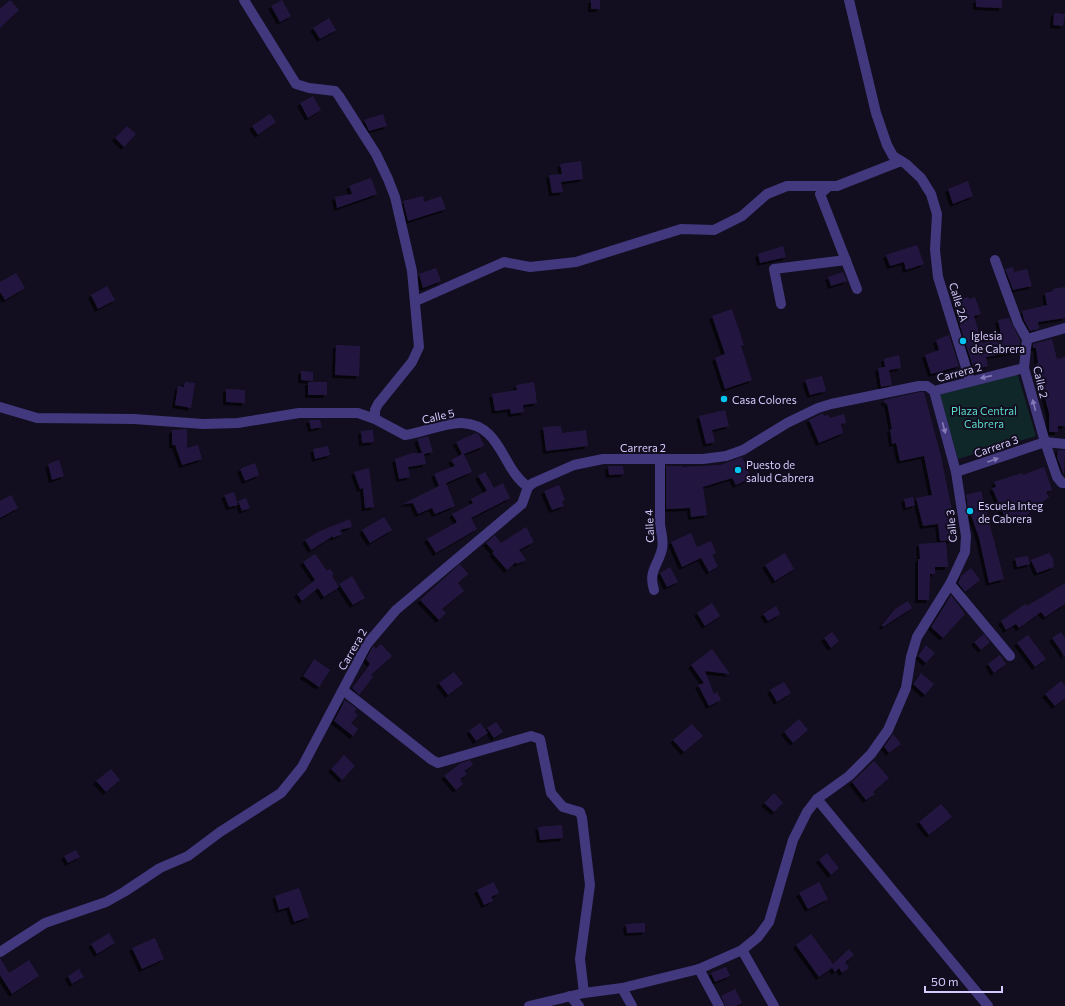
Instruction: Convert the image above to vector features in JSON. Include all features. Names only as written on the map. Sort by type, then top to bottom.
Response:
[{"type":"street","points":[[244,0],[296,84],[309,88],[335,91],[376,154],[395,197],[412,271],[416,301],[418,347],[417,354],[378,404],[375,410],[375,419]]},
{"type":"street","name":"Calle 2A","points":[[849,0],[880,126],[887,145],[893,156],[921,178],[931,194],[937,214],[935,250],[938,277],[970,380]]},
{"type":"street","points":[[416,301],[504,262],[530,267],[576,262],[681,229],[714,230],[742,216],[767,194],[787,186],[837,186],[901,162]]},
{"type":"street","points":[[829,186],[820,194],[857,289]]},
{"type":"street","points":[[781,304],[774,269],[846,260]]},
{"type":"street","points":[[995,260],[1018,323],[1027,339],[1065,328]]},
{"type":"street","name":"Calle 2","points":[[1027,339],[1024,368],[1056,477],[1062,483],[1065,483]]},
{"type":"street","name":"Carrera 2","points":[[0,952],[45,923],[106,902],[160,868],[188,856],[220,832],[281,793],[302,767],[367,644],[375,632],[396,610],[522,504],[528,487],[568,468],[589,461],[603,459],[703,459],[726,456],[743,450],[787,423],[831,404],[919,386],[927,386],[934,391],[970,380],[1024,368]]},
{"type":"street","name":"Calle 3","points":[[529,1006],[584,993],[622,988],[699,969],[742,950],[758,937],[769,922],[793,840],[807,812],[817,799],[849,776],[871,754],[888,730],[906,688],[911,657],[922,628],[950,584],[965,552],[966,536],[956,472],[934,391]]},
{"type":"street","name":"Calle 5","points":[[0,407],[37,418],[134,419],[203,424],[238,423],[299,413],[358,413],[375,419],[405,435],[462,422],[475,426],[492,436],[498,443],[510,468],[519,481],[528,487]]},
{"type":"street","points":[[1045,442],[1065,444]]},
{"type":"street","name":"Carrera 3","points":[[956,472],[1045,442]]},
{"type":"street","name":"Calle 4","points":[[654,590],[651,582],[652,571],[661,552],[663,542],[660,530],[660,459]]},
{"type":"street","points":[[950,584],[1010,656]]},
{"type":"street","points":[[343,690],[432,760],[438,763],[531,736],[540,739],[551,793],[563,807],[580,812],[582,818],[590,885],[580,959],[584,993]]},
{"type":"street","points":[[817,799],[985,1000],[988,1006]]},
{"type":"street","points":[[742,950],[774,1006]]},
{"type":"street","points":[[699,969],[719,1006]]},
{"type":"street","points":[[622,988],[632,1006]]},
{"type":"street","points":[[570,996],[579,1006]]},
{"type":"green space","name":"Plaza Central Cabrera","points":[[1017,372],[1036,436],[958,459],[939,394]]},
{"type":"building","points":[[10,0],[19,10],[0,28],[0,9]]},
{"type":"building","points":[[282,0],[291,16],[280,22],[271,6]]},
{"type":"building","points":[[591,0],[600,0],[600,9],[591,9]]},
{"type":"building","points":[[976,0],[1002,0],[1002,8],[976,7]]},
{"type":"building","points":[[1054,13],[1065,14],[1063,26],[1053,25]]},
{"type":"building","points":[[329,18],[336,30],[320,39],[313,28]]},
{"type":"building","points":[[313,96],[321,110],[308,118],[300,103]]},
{"type":"building","points":[[270,114],[276,122],[258,135],[252,126]]},
{"type":"building","points":[[383,114],[387,126],[369,131],[364,120]]},
{"type":"building","points":[[127,126],[136,134],[124,147],[115,138]]},
{"type":"building","points":[[581,161],[583,179],[561,182],[563,192],[552,193],[549,175],[562,174],[560,164]]},
{"type":"building","points":[[371,178],[377,194],[337,208],[335,197],[352,194],[349,186]]},
{"type":"building","points":[[968,181],[973,196],[953,204],[948,189]]},
{"type":"building","points":[[423,196],[424,202],[441,196],[446,209],[408,221],[403,201]]},
{"type":"building","points":[[917,245],[924,264],[906,270],[904,262],[890,266],[886,255]]},
{"type":"building","points":[[783,246],[786,257],[760,263],[758,254]]},
{"type":"building","points":[[1013,267],[1014,272],[1027,269],[1032,286],[1013,290],[1005,269]]},
{"type":"building","points":[[436,268],[441,281],[423,288],[419,274]]},
{"type":"building","points":[[843,272],[847,281],[831,286],[828,277]]},
{"type":"building","points":[[16,273],[25,288],[5,300],[0,292],[0,282]]},
{"type":"building","points":[[107,286],[115,300],[98,309],[91,295]]},
{"type":"building","points":[[1065,287],[1065,318],[1038,322],[1039,329],[1030,331],[1024,320],[1022,311],[1047,305],[1045,293],[1053,291],[1053,289]]},
{"type":"building","points":[[968,297],[969,299],[975,297],[981,314],[974,316],[982,343],[1002,340],[998,320],[1009,318],[1020,340],[1019,351],[986,357],[988,366],[974,370],[952,301]]},
{"type":"building","points":[[732,309],[744,345],[741,346],[752,380],[725,389],[715,358],[725,354],[712,316]]},
{"type":"building","points":[[949,335],[959,366],[931,374],[925,355],[939,350],[936,340]]},
{"type":"building","points":[[1052,339],[1057,359],[1065,357],[1065,426],[1058,426],[1058,432],[1049,432],[1049,413],[1036,364],[1038,363],[1036,348],[1033,348],[1033,344]]},
{"type":"building","points":[[336,345],[360,346],[359,376],[335,375]]},
{"type":"building","points":[[899,355],[901,368],[889,370],[892,385],[881,387],[878,368],[885,367],[884,359]]},
{"type":"building","points":[[301,371],[313,372],[313,381],[301,380]]},
{"type":"building","points":[[822,376],[826,391],[810,395],[805,380]]},
{"type":"building","points":[[185,382],[195,383],[191,408],[175,405],[178,386],[184,387]]},
{"type":"building","points":[[308,382],[327,382],[327,395],[308,395]]},
{"type":"building","points":[[534,382],[537,403],[523,405],[524,412],[511,414],[510,409],[495,411],[492,394],[517,390],[516,385]]},
{"type":"building","points":[[226,389],[245,390],[245,403],[226,402]]},
{"type":"building","points":[[924,392],[941,457],[954,521],[955,540],[940,541],[938,524],[923,526],[916,498],[932,495],[924,456],[900,461],[896,443],[892,444],[890,429],[892,429],[887,403],[885,404],[884,400]]},
{"type":"building","points":[[725,410],[729,426],[712,430],[715,442],[706,444],[699,416]]},
{"type":"building","points":[[823,413],[824,416],[828,415],[830,418],[844,414],[846,423],[841,424],[843,433],[819,443],[809,420]]},
{"type":"building","points":[[309,420],[320,420],[322,427],[311,429]]},
{"type":"building","points":[[561,426],[562,433],[586,430],[588,446],[546,451],[543,427]]},
{"type":"building","points":[[187,429],[187,448],[198,445],[202,459],[182,465],[175,445],[172,445],[172,430]]},
{"type":"building","points":[[373,430],[374,442],[362,443],[361,431]]},
{"type":"building","points":[[476,433],[479,435],[484,446],[464,454],[472,472],[446,483],[455,506],[435,514],[432,508],[418,514],[413,503],[403,504],[439,486],[434,474],[455,466],[451,460],[462,454],[456,442]]},
{"type":"building","points":[[428,436],[433,452],[424,454],[426,464],[408,467],[410,477],[399,479],[395,459],[412,453],[422,453],[417,439]]},
{"type":"building","points":[[328,446],[330,455],[315,459],[313,449]]},
{"type":"building","points":[[1058,450],[1065,450],[1064,475],[1057,457]]},
{"type":"building","points":[[742,457],[751,478],[736,485],[732,478],[703,487],[707,515],[691,517],[690,508],[666,509],[666,466],[682,467],[720,465]]},
{"type":"building","points":[[59,460],[64,476],[52,480],[48,464]]},
{"type":"building","points":[[255,463],[259,475],[245,481],[240,469]]},
{"type":"building","points":[[608,466],[623,466],[624,474],[609,475]]},
{"type":"building","points":[[1044,467],[1052,490],[1046,492],[1049,497],[1016,524],[1015,519],[1007,522],[992,488],[996,487],[994,482],[1022,473],[1023,475]]},
{"type":"building","points":[[369,468],[374,507],[365,508],[363,488],[360,489],[354,472]]},
{"type":"building","points":[[485,472],[494,488],[503,483],[510,498],[471,518],[477,529],[436,553],[427,539],[457,522],[452,514],[473,503],[471,499],[487,491],[478,476]]},
{"type":"building","points":[[559,485],[565,500],[562,501],[564,506],[552,510],[544,491]]},
{"type":"building","points":[[981,491],[1004,579],[989,583],[979,538],[971,515],[969,516],[966,495]]},
{"type":"building","points":[[234,492],[238,505],[229,507],[224,495]]},
{"type":"building","points":[[11,495],[18,508],[0,518],[0,501]]},
{"type":"building","points":[[913,497],[915,505],[906,508],[904,499]]},
{"type":"building","points":[[246,498],[250,508],[242,511],[238,501]]},
{"type":"building","points":[[384,517],[392,530],[370,543],[362,530]]},
{"type":"building","points":[[350,519],[352,527],[340,530],[342,534],[333,538],[333,536],[311,550],[305,540],[320,531]]},
{"type":"building","points":[[526,527],[534,542],[519,550],[526,560],[517,564],[516,562],[507,570],[492,553],[494,552],[486,543],[495,535],[501,543]]},
{"type":"building","points":[[691,533],[697,547],[711,541],[716,553],[712,555],[718,566],[709,572],[701,558],[682,567],[671,542]]},
{"type":"building","points":[[946,542],[948,567],[935,567],[935,574],[930,574],[929,600],[918,600],[918,559],[920,559],[919,544]]},
{"type":"building","points":[[785,553],[794,569],[775,581],[765,565]]},
{"type":"building","points":[[1049,553],[1053,559],[1054,567],[1037,573],[1031,560]]},
{"type":"building","points":[[315,554],[327,571],[330,569],[334,574],[332,576],[339,587],[324,597],[318,588],[302,601],[297,594],[315,580],[303,562]]},
{"type":"building","points":[[1028,556],[1030,564],[1017,567],[1015,558]]},
{"type":"building","points":[[460,564],[468,574],[458,583],[464,591],[442,609],[446,613],[439,620],[420,600]]},
{"type":"building","points":[[670,567],[678,582],[667,587],[660,573]]},
{"type":"building","points":[[971,568],[980,580],[965,592],[958,583],[961,576]]},
{"type":"building","points":[[352,576],[365,598],[353,605],[339,584]]},
{"type":"building","points":[[1065,583],[1065,604],[1045,617],[1041,612],[1019,628],[1016,624],[1006,630],[1001,621],[1025,604],[1027,606]]},
{"type":"building","points":[[951,595],[965,614],[943,638],[931,627]]},
{"type":"building","points":[[908,601],[912,608],[883,627],[882,625],[895,609]]},
{"type":"building","points":[[712,603],[720,616],[705,626],[697,613]]},
{"type":"building","points":[[776,606],[780,614],[768,621],[763,614]]},
{"type":"building","points":[[832,632],[839,641],[831,648],[824,638]]},
{"type":"building","points":[[1061,632],[1065,638],[1065,657],[1052,638]]},
{"type":"building","points":[[984,634],[990,642],[981,650],[974,642]]},
{"type":"building","points":[[1028,635],[1046,659],[1035,667],[1017,643]]},
{"type":"building","points":[[381,644],[392,656],[371,675],[373,677],[359,695],[352,688],[370,664],[366,659],[372,648],[374,646],[376,649]]},
{"type":"building","points":[[926,645],[935,653],[926,663],[918,656]]},
{"type":"building","points":[[712,649],[730,674],[705,671],[714,694],[717,692],[721,700],[709,706],[698,685],[704,683],[691,665]]},
{"type":"building","points":[[1000,655],[1006,664],[994,673],[988,664]]},
{"type":"building","points":[[314,659],[330,670],[319,687],[303,676]]},
{"type":"building","points":[[454,672],[463,684],[448,695],[439,683]]},
{"type":"building","points":[[921,673],[934,684],[925,695],[913,684]]},
{"type":"building","points":[[1061,681],[1065,686],[1065,698],[1055,706],[1045,694]]},
{"type":"building","points":[[784,682],[791,693],[777,702],[770,690]]},
{"type":"building","points":[[345,700],[357,709],[354,712],[358,715],[351,723],[358,729],[353,736],[334,721]]},
{"type":"building","points":[[799,719],[808,730],[793,743],[784,732]]},
{"type":"building","points":[[496,722],[503,732],[494,738],[487,728]]},
{"type":"building","points":[[480,723],[488,733],[476,741],[469,731]]},
{"type":"building","points":[[692,724],[703,736],[684,752],[673,740]]},
{"type":"building","points":[[893,734],[901,744],[889,753],[884,747]]},
{"type":"building","points":[[344,755],[355,766],[342,780],[331,769]]},
{"type":"building","points":[[470,760],[473,765],[464,771],[467,774],[460,779],[463,784],[456,790],[444,776],[461,763]]},
{"type":"building","points":[[874,761],[889,778],[873,792],[875,794],[866,800],[852,782]]},
{"type":"building","points":[[111,769],[120,780],[106,792],[96,781]]},
{"type":"building","points":[[774,793],[783,803],[774,812],[764,803]]},
{"type":"building","points":[[941,804],[952,817],[929,835],[919,822]]},
{"type":"building","points":[[562,825],[563,838],[540,840],[538,827]]},
{"type":"building","points":[[76,850],[80,857],[68,863],[64,856]]},
{"type":"building","points":[[827,853],[839,868],[831,875],[819,860]]},
{"type":"building","points":[[494,882],[499,893],[491,897],[493,901],[484,905],[477,890]]},
{"type":"building","points":[[819,882],[828,899],[808,909],[799,893]]},
{"type":"building","points":[[299,888],[309,917],[294,922],[289,907],[279,910],[275,896]]},
{"type":"building","points":[[645,923],[645,932],[627,933],[626,924]]},
{"type":"building","points":[[109,933],[115,943],[97,954],[91,944]]},
{"type":"building","points":[[811,934],[833,964],[849,949],[854,955],[845,962],[849,968],[842,973],[839,968],[835,972],[832,968],[819,977],[796,945]]},
{"type":"building","points":[[155,938],[164,959],[142,969],[132,948]]},
{"type":"building","points":[[0,958],[9,973],[29,960],[39,976],[12,994],[0,975]]},
{"type":"building","points":[[726,967],[730,976],[715,982],[711,973]]},
{"type":"building","points":[[79,969],[84,977],[72,984],[68,976]]},
{"type":"building","points":[[735,989],[742,1003],[736,1006],[725,1006],[721,996]]},
{"type":"place","name":"Iglesia de Cabrera","points":[[963,341]]},
{"type":"place","name":"Casa Colores","points":[[724,399]]},
{"type":"place","name":"Puesto de salud Cabrera","points":[[738,470]]},
{"type":"place","name":"Escuela Integ de Cabrera","points":[[970,511]]}]
